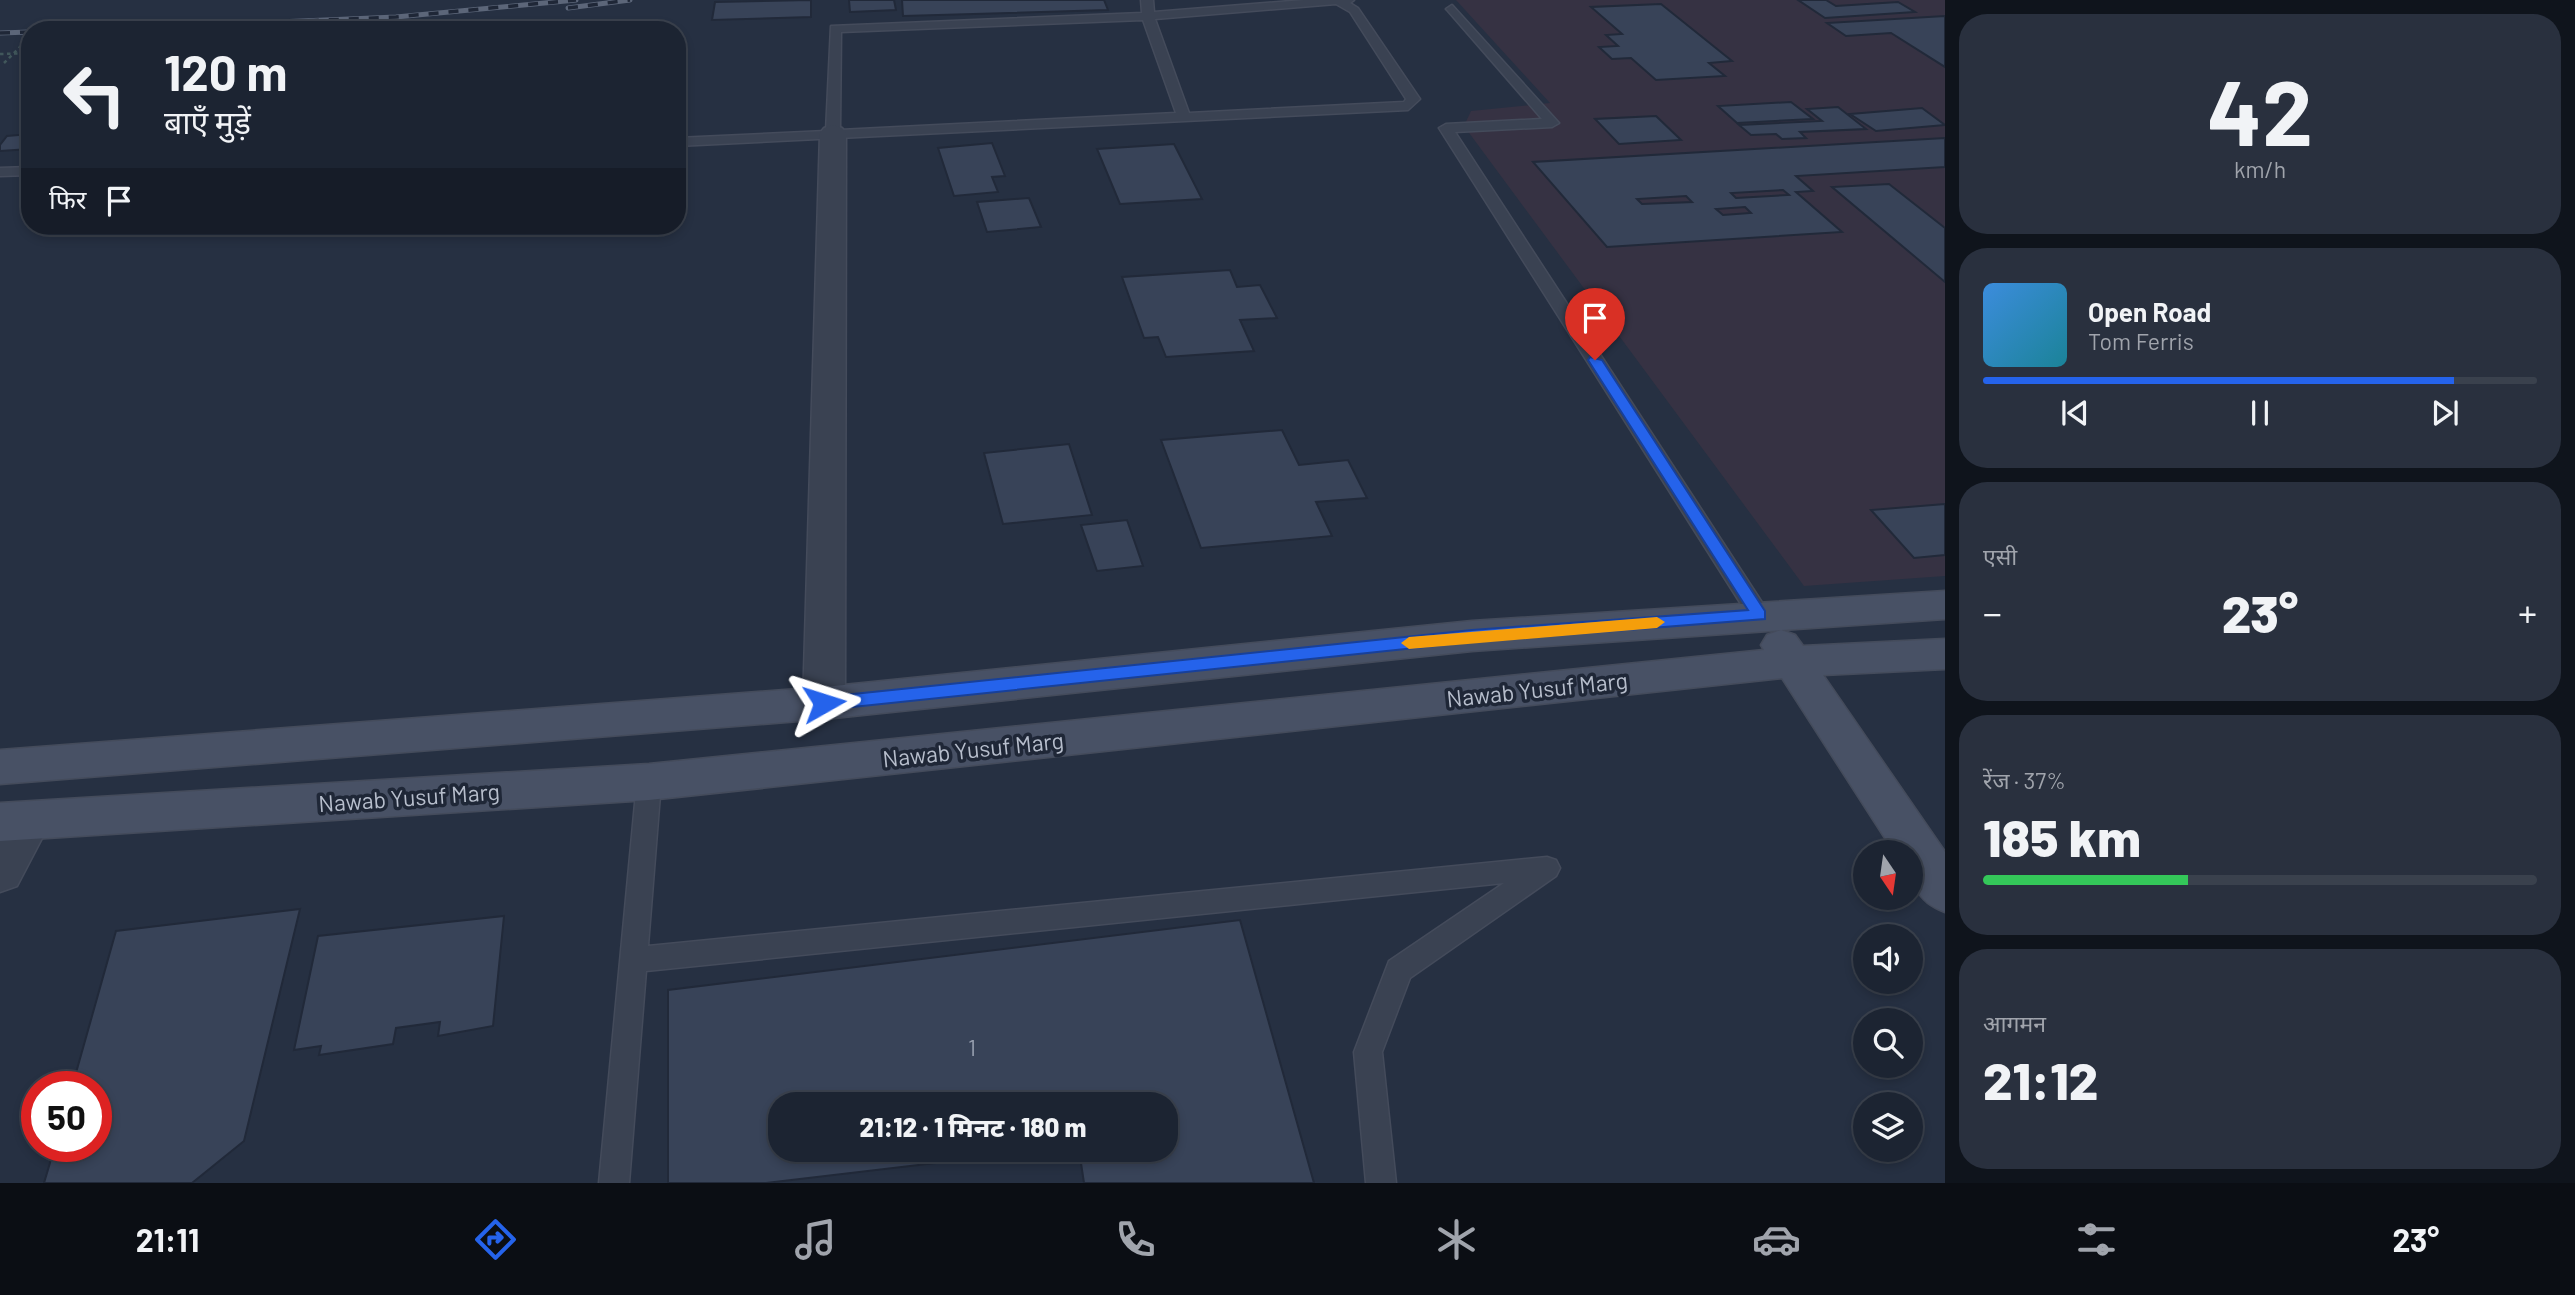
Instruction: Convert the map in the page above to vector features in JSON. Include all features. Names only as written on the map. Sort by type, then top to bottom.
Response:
[{"type":"main road","points":[[0,767],[824,703],[1458,638],[1759,615],[1945,605]]},
{"type":"main road","points":[[1759,615],[1945,891]]},
{"type":"main road","name":"Nawab Yusuf Marg","points":[[14,821],[649,782],[1792,662],[1945,654]]},
{"type":"street","points":[[824,703],[834,133]]},
{"type":"street","points":[[0,872],[14,821]]},
{"type":"lane","points":[[1147,0],[1148,16],[1184,118]]},
{"type":"lane","points":[[686,141],[1408,106],[1413,99],[1354,10],[1344,1],[1148,16],[835,29],[834,133]]},
{"type":"lane","points":[[1452,9],[1552,123],[1446,128],[1759,615]]},
{"type":"lane","points":[[0,173],[21,172]]},
{"type":"lane","points":[[614,1183],[649,782]]},
{"type":"lane","points":[[633,960],[1547,867],[1399,970],[1368,1052],[1381,1183]]},
{"type":"path","points":[[4,63],[21,46]]},
{"type":"path","points":[[0,54],[21,53]]},
{"type":"shaded area","points":[[1456,0],[1945,0],[1945,576],[1804,586],[1464,126],[1471,111],[1550,103]]},
{"type":"building","points":[[811,0],[811,17],[712,20],[715,2]]},
{"type":"building","points":[[849,0],[894,0],[896,10],[850,12]]},
{"type":"building","points":[[902,0],[1104,0],[1108,10],[903,16]]},
{"type":"building","points":[[1798,0],[1826,0],[1836,6],[1898,2],[1915,12],[1825,18]]},
{"type":"building","points":[[1661,4],[1732,61],[1709,63],[1725,76],[1656,80],[1631,58],[1612,59],[1599,47],[1618,46],[1606,35],[1622,34],[1591,7]]},
{"type":"building","points":[[1945,16],[1945,67],[1891,33],[1846,36],[1827,23]]},
{"type":"building","points":[[1791,102],[1813,119],[1737,123],[1718,106]]},
{"type":"building","points":[[1838,107],[1866,129],[1800,132],[1806,138],[1782,139],[1776,134],[1751,135],[1739,125],[1822,121],[1807,109]]},
{"type":"building","points":[[1922,108],[1945,125],[1876,131],[1850,114]]},
{"type":"building","points":[[1656,116],[1681,140],[1619,144],[1595,119]]},
{"type":"building","points":[[21,135],[21,150],[0,151],[0,145],[7,136]]},
{"type":"building","points":[[1945,138],[1945,167],[1796,176],[1813,191],[1796,192],[1842,232],[1607,247],[1533,162]],"holes":[[[1783,190],[1789,195],[1736,198],[1731,193]],[[1686,196],[1692,202],[1642,204],[1637,199]],[[1745,207],[1751,213],[1723,215],[1716,209]]]},
{"type":"building","points":[[992,143],[1005,176],[992,177],[998,192],[954,196],[938,148]]},
{"type":"building","points":[[1174,144],[1202,199],[1120,204],[1097,149]]},
{"type":"building","points":[[1889,184],[1945,228],[1945,282],[1832,187]]},
{"type":"building","points":[[1029,198],[1041,227],[987,232],[977,202]]},
{"type":"building","points":[[1230,270],[1237,287],[1260,285],[1277,318],[1240,320],[1254,351],[1166,357],[1158,337],[1144,338],[1122,277]]},
{"type":"building","points":[[1282,430],[1299,465],[1348,460],[1367,498],[1316,502],[1332,536],[1201,548],[1161,440]]},
{"type":"building","points":[[1069,444],[1092,515],[1003,524],[984,453]]},
{"type":"building","points":[[1945,504],[1945,555],[1914,558],[1871,510]]},
{"type":"building","points":[[1127,520],[1143,566],[1097,571],[1081,525]]},
{"type":"building","points":[[300,909],[244,1141],[192,1183],[44,1183],[50,1162],[112,1162],[112,1071],[77,1071],[116,931]]},
{"type":"building","points":[[504,916],[493,1026],[438,1036],[440,1022],[396,1028],[393,1044],[319,1055],[321,1046],[294,1050],[318,936]]},
{"type":"building","points":[[1240,920],[1314,1183],[1084,1183],[1081,1162],[1178,1162],[1178,1092],[768,1092],[768,1162],[944,1162],[766,1183],[668,1183],[668,990]]},
{"type":"railway","points":[[302,21],[396,17],[576,0]]},
{"type":"railway","points":[[568,8],[630,0]]},
{"type":"railway","points":[[0,33],[21,32]]},
{"type":"slow traffic","points":[[1409,643],[1657,622]]},
{"type":"route","points":[[824,703],[1472,636],[1759,615],[1595,360]]}]
